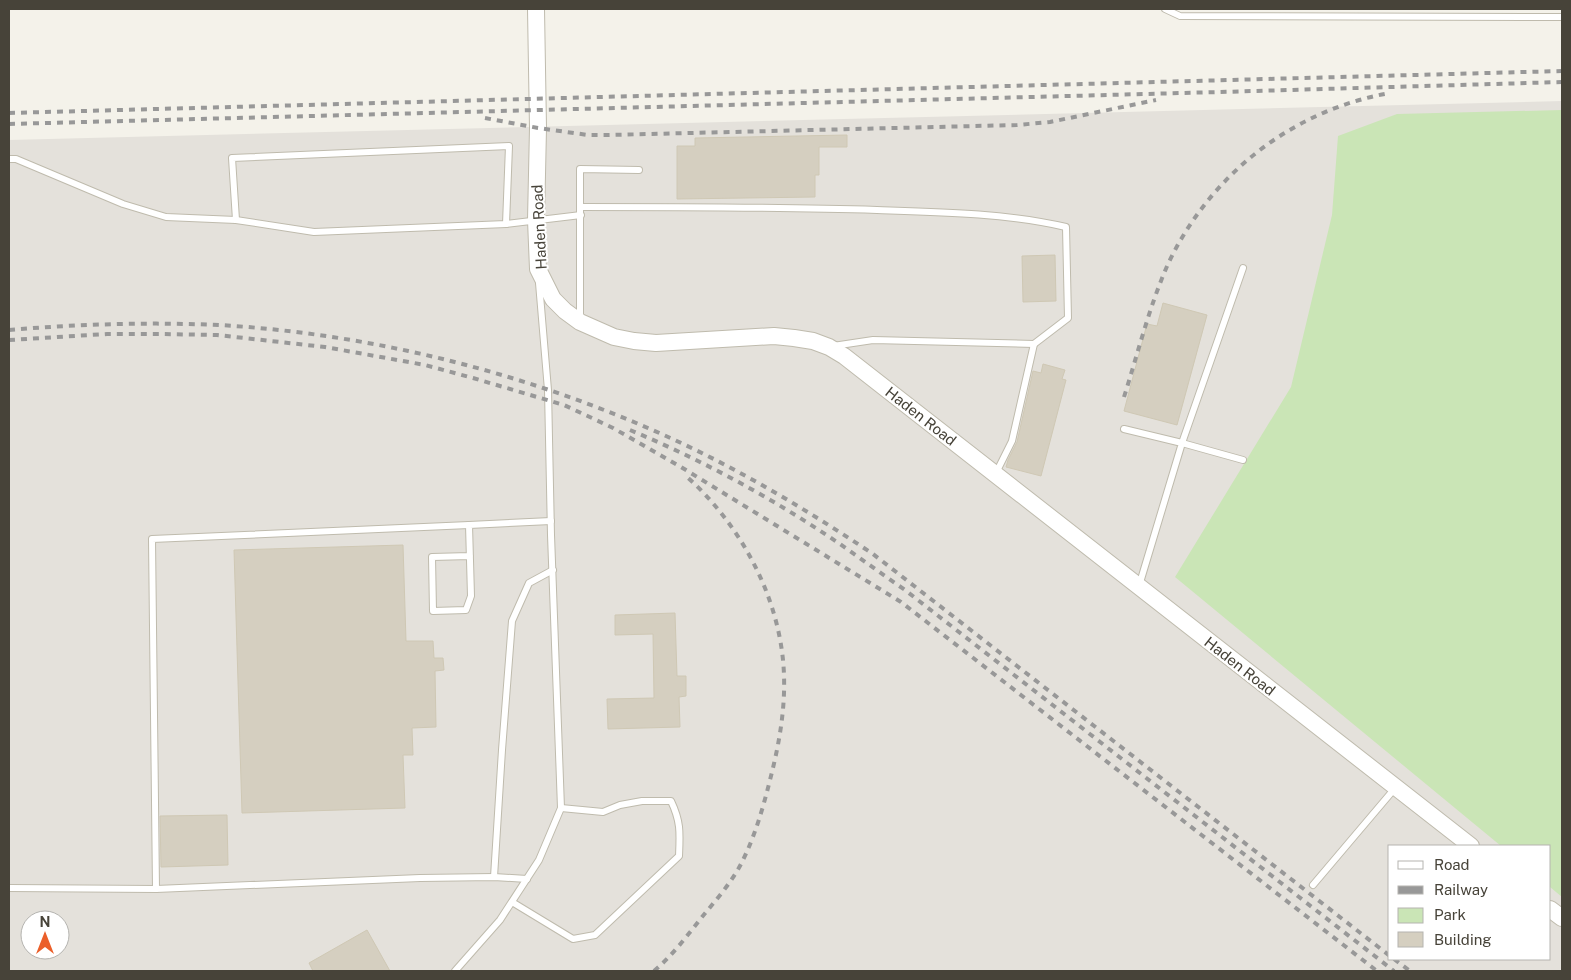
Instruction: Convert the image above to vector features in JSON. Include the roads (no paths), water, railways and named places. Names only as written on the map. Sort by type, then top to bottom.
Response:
[{"type":"street","name":"Haden Road","points":[[536,9],[538,128],[536,220],[538,269],[553,298],[565,311],[580,322],[614,337],[634,341],[656,343],[774,336],[813,341],[844,356],[1470,845]]},
{"type":"street","points":[[1551,909],[1562,918]]},
{"type":"lane","points":[[1165,9],[1180,16],[1562,17]]},
{"type":"lane","points":[[236,220],[232,158],[509,146],[506,224]]},
{"type":"lane","points":[[9,159],[16,159],[123,204],[166,217],[236,220],[314,232],[506,224],[581,215]]},
{"type":"lane","points":[[580,322],[580,169],[640,170]]},
{"type":"lane","points":[[581,207],[799,207],[968,213],[1035,220],[1066,227],[1068,318],[1034,344],[873,340],[828,347]]},
{"type":"lane","points":[[1139,587],[1182,443],[1243,268]]},
{"type":"lane","points":[[455,971],[500,920],[527,879],[539,860],[561,808],[548,390],[538,269]]},
{"type":"lane","points":[[995,474],[1012,441],[1034,344]]},
{"type":"lane","points":[[1124,430],[1182,443],[1243,460]]},
{"type":"lane","points":[[156,889],[152,539],[551,521]]},
{"type":"lane","points":[[470,525],[470,556],[470,596],[466,610],[433,611],[432,557],[470,556]]},
{"type":"lane","points":[[494,876],[512,621],[529,583],[553,570]]},
{"type":"lane","points":[[1313,885],[1396,787]]},
{"type":"lane","points":[[512,902],[573,939],[595,935],[679,856],[678,817],[671,801],[642,801],[620,805],[603,812],[561,808]]},
{"type":"lane","points":[[9,888],[156,889],[494,876],[527,879]]},
{"type":"railway","points":[[9,113],[1562,71]]},
{"type":"railway","points":[[9,124],[1562,82]]},
{"type":"railway","points":[[1124,397],[1161,280],[1186,232],[1207,202],[1231,175],[1258,152],[1288,131],[1320,114],[1354,102],[1390,93]]},
{"type":"railway","points":[[485,118],[588,135],[1017,125],[1050,122],[1156,100]]},
{"type":"railway","points":[[9,330],[114,324],[193,324],[277,330],[334,337],[448,360],[504,376],[559,393],[666,436],[720,462],[772,491],[873,554],[1388,954]]},
{"type":"railway","points":[[9,340],[107,334],[217,335],[325,347],[425,365],[564,405],[613,428],[681,467],[901,602],[1377,971]]},
{"type":"railway","points":[[630,430],[684,454],[762,495],[837,542],[905,590],[1394,971]]},
{"type":"railway","points":[[654,971],[679,946],[734,877],[747,852],[755,832],[777,751],[784,691],[783,660],[779,634],[763,583],[738,536],[705,494],[686,476]]},
{"type":"railway","points":[[1395,960],[1410,971]]}]
